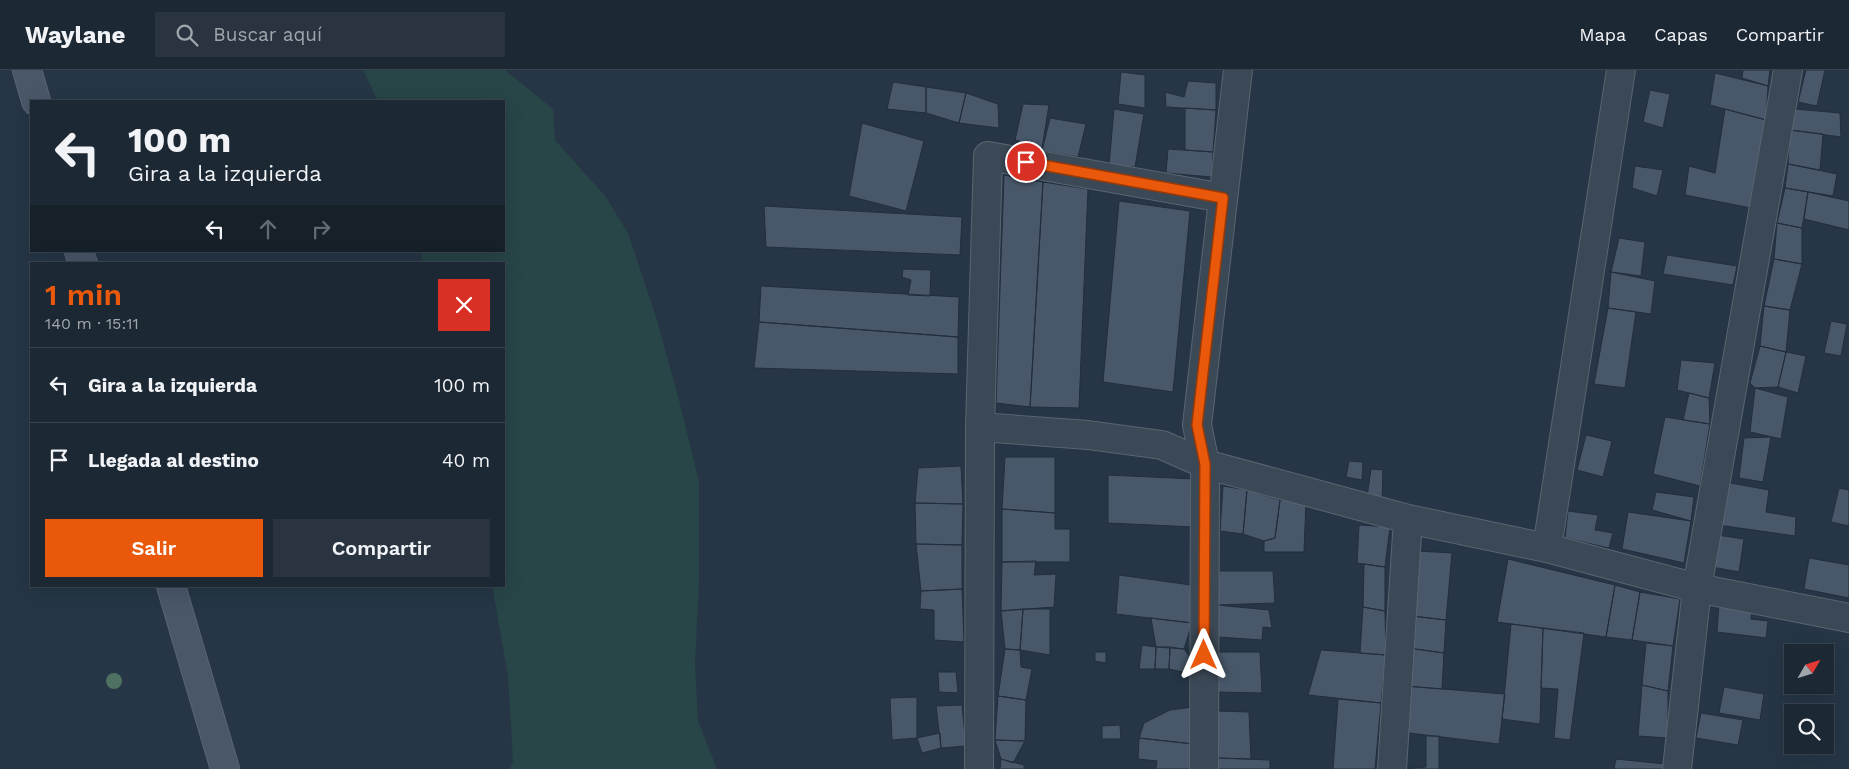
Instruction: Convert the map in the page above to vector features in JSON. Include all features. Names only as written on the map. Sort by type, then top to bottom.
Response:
[{"type":"main road","points":[[27,70],[36,100]]},
{"type":"main road","points":[[171,587],[225,769]]},
{"type":"street","points":[[1204,769],[1205,464],[1197,425],[1238,70]]},
{"type":"street","points":[[1547,548],[1620,70]]},
{"type":"street","points":[[1678,769],[1697,588],[1788,70]]},
{"type":"street","points":[[979,769],[980,427],[988,156],[1223,198]]},
{"type":"street","points":[[980,427],[1088,435],[1162,445],[1205,464],[1408,519],[1547,548],[1697,588],[1849,618]]},
{"type":"street","points":[[1392,769],[1408,519]]},
{"type":"green space","points":[[363,70],[505,70],[553,109],[555,140],[606,197],[628,233],[657,320],[699,482],[699,584],[695,663],[698,721],[717,769],[509,769],[513,762],[508,676],[492,587],[505,587],[505,262],[423,262],[421,252],[505,252],[505,100],[378,100]]},
{"type":"building","points":[[1743,70],[1770,70],[1768,86],[1742,78]]},
{"type":"building","points":[[1806,70],[1825,70],[1817,106],[1798,102]]},
{"type":"building","points":[[1121,72],[1145,75],[1145,108],[1118,104]]},
{"type":"building","points":[[1715,73],[1768,86],[1766,120],[1710,105]]},
{"type":"building","points":[[1188,81],[1216,83],[1216,110],[1166,107],[1165,92],[1184,97]]},
{"type":"building","points":[[893,82],[926,87],[926,113],[887,109]]},
{"type":"building","points":[[926,87],[966,93],[959,123],[926,113]]},
{"type":"building","points":[[1650,90],[1670,94],[1663,128],[1643,122]]},
{"type":"building","points":[[966,93],[998,104],[999,128],[959,123]]},
{"type":"building","points":[[1023,104],[1049,105],[1042,148],[1015,140]]},
{"type":"building","points":[[1185,108],[1216,110],[1213,152],[1185,150]]},
{"type":"building","points":[[1114,109],[1144,114],[1135,167],[1109,165]]},
{"type":"building","points":[[1725,109],[1766,120],[1751,208],[1685,195],[1689,166],[1715,173]]},
{"type":"building","points":[[1795,109],[1840,113],[1841,137],[1790,130]]},
{"type":"building","points":[[1050,118],[1086,124],[1078,157],[1042,151]]},
{"type":"building","points":[[862,123],[924,141],[906,211],[849,196]]},
{"type":"building","points":[[1790,130],[1823,134],[1820,170],[1788,164]]},
{"type":"building","points":[[1168,149],[1213,152],[1212,177],[1166,173]]},
{"type":"building","points":[[1788,164],[1837,174],[1833,196],[1785,188]]},
{"type":"building","points":[[1635,166],[1663,170],[1657,196],[1632,188]]},
{"type":"building","points":[[1004,175],[1043,182],[1030,407],[996,403]]},
{"type":"building","points":[[1043,182],[1088,189],[1079,408],[1030,407]]},
{"type":"building","points":[[1785,188],[1808,192],[1802,228],[1777,223]]},
{"type":"building","points":[[1808,192],[1849,201],[1849,230],[1804,219]]},
{"type":"building","points":[[1119,201],[1190,211],[1173,392],[1103,382]]},
{"type":"building","points":[[764,206],[962,217],[960,255],[766,247]]},
{"type":"building","points":[[1777,223],[1802,228],[1802,264],[1774,259]]},
{"type":"building","points":[[1619,238],[1645,242],[1641,276],[1611,272]]},
{"type":"building","points":[[1667,255],[1737,266],[1733,285],[1663,274]]},
{"type":"building","points":[[1774,259],[1802,264],[1790,310],[1764,306]]},
{"type":"building","points":[[903,269],[931,270],[930,296],[908,295],[911,280],[902,277]]},
{"type":"building","points":[[1611,272],[1655,281],[1651,314],[1608,308]]},
{"type":"building","points":[[761,286],[959,297],[958,337],[759,322]]},
{"type":"building","points":[[1764,306],[1790,310],[1786,352],[1760,346]]},
{"type":"building","points":[[1608,308],[1636,312],[1625,388],[1594,384]]},
{"type":"building","points":[[1831,321],[1847,324],[1841,356],[1824,353]]},
{"type":"building","points":[[759,322],[958,337],[958,374],[754,368]]},
{"type":"building","points":[[1760,346],[1786,352],[1778,387],[1755,388],[1750,383]]},
{"type":"building","points":[[1786,352],[1806,356],[1798,393],[1778,387]]},
{"type":"building","points":[[1681,360],[1715,363],[1709,398],[1677,390]]},
{"type":"building","points":[[1755,388],[1788,397],[1781,439],[1750,432]]},
{"type":"building","points":[[1689,393],[1709,398],[1710,424],[1683,420]]},
{"type":"building","points":[[1665,417],[1710,424],[1700,486],[1653,474]]},
{"type":"building","points":[[1586,435],[1612,441],[1603,477],[1577,470]]},
{"type":"building","points":[[1771,437],[1763,482],[1739,478],[1744,438]]},
{"type":"building","points":[[1005,457],[1055,457],[1055,513],[1002,509]]},
{"type":"building","points":[[1349,461],[1363,462],[1362,480],[1346,477]]},
{"type":"building","points":[[961,466],[963,504],[915,503],[918,468]]},
{"type":"building","points":[[1371,469],[1383,470],[1382,501],[1367,497]]},
{"type":"building","points":[[1108,475],[1195,479],[1195,527],[1108,523]]},
{"type":"building","points":[[1725,482],[1769,490],[1766,512],[1796,517],[1795,536],[1718,525]]},
{"type":"building","points":[[1223,486],[1247,490],[1243,534],[1220,531]]},
{"type":"building","points":[[1839,488],[1849,490],[1849,526],[1831,522]]},
{"type":"building","points":[[1247,490],[1280,500],[1275,538],[1264,541],[1243,534]]},
{"type":"building","points":[[1656,492],[1694,497],[1691,521],[1652,510]]},
{"type":"building","points":[[1280,500],[1306,503],[1304,552],[1264,552],[1264,541],[1275,538]]},
{"type":"building","points":[[915,503],[963,504],[962,545],[916,544]]},
{"type":"building","points":[[1002,509],[1055,513],[1055,529],[1070,529],[1070,562],[1002,562]]},
{"type":"building","points":[[1568,511],[1598,515],[1595,530],[1613,533],[1609,548],[1565,538]]},
{"type":"building","points":[[1628,512],[1691,521],[1684,563],[1622,549]]},
{"type":"building","points":[[1359,525],[1390,527],[1385,567],[1357,563]]},
{"type":"building","points":[[1717,535],[1744,539],[1739,572],[1712,567]]},
{"type":"building","points":[[916,544],[962,545],[962,589],[921,591]]},
{"type":"building","points":[[1417,551],[1452,553],[1446,620],[1412,616]]},
{"type":"building","points":[[1809,558],[1849,565],[1849,598],[1804,589]]},
{"type":"building","points":[[1508,559],[1615,585],[1606,637],[1497,622]]},
{"type":"building","points":[[1036,561],[1034,575],[1056,574],[1054,607],[1001,611],[1002,562]]},
{"type":"building","points":[[1364,564],[1385,567],[1385,611],[1363,607]]},
{"type":"building","points":[[1219,571],[1273,571],[1275,603],[1217,605]]},
{"type":"building","points":[[1119,575],[1191,585],[1192,623],[1116,614]]},
{"type":"building","points":[[1615,585],[1640,592],[1632,640],[1606,637]]},
{"type":"building","points":[[962,589],[964,642],[934,640],[934,610],[920,609],[921,591]]},
{"type":"building","points":[[1640,592],[1680,599],[1673,646],[1632,640]]},
{"type":"building","points":[[1719,602],[1752,605],[1751,619],[1768,621],[1766,638],[1717,632]]},
{"type":"building","points":[[1217,605],[1269,610],[1272,628],[1263,627],[1262,640],[1218,637]]},
{"type":"building","points":[[1363,607],[1385,611],[1386,655],[1360,653]]},
{"type":"building","points":[[1023,609],[1050,609],[1050,655],[1020,650]]},
{"type":"building","points":[[1023,609],[1020,650],[1005,649],[1001,611]]},
{"type":"building","points":[[1412,616],[1446,620],[1444,653],[1408,648]]},
{"type":"building","points":[[1151,618],[1192,623],[1184,649],[1156,647]]},
{"type":"building","points":[[1511,624],[1543,628],[1540,724],[1502,719]]},
{"type":"building","points":[[1543,628],[1584,633],[1570,740],[1554,738],[1558,689],[1541,688]]},
{"type":"building","points":[[1646,643],[1673,646],[1668,691],[1642,685]]},
{"type":"building","points":[[1142,645],[1156,647],[1155,669],[1139,669]]},
{"type":"building","points":[[1156,647],[1170,647],[1169,669],[1155,669]]},
{"type":"building","points":[[1170,647],[1184,649],[1191,658],[1191,674],[1169,669]]},
{"type":"building","points":[[1408,648],[1444,653],[1442,689],[1405,686]]},
{"type":"building","points":[[1005,649],[1020,650],[1021,667],[1032,669],[1026,700],[998,696]]},
{"type":"building","points":[[1321,650],[1386,655],[1381,703],[1308,695]]},
{"type":"building","points":[[1095,652],[1106,652],[1106,663],[1095,661]]},
{"type":"building","points":[[1216,652],[1260,652],[1262,693],[1214,692]]},
{"type":"building","points":[[938,672],[956,672],[958,693],[939,692]]},
{"type":"building","points":[[1642,685],[1668,691],[1668,738],[1638,736]]},
{"type":"building","points":[[1405,686],[1505,694],[1499,744],[1401,732]]},
{"type":"building","points":[[1724,687],[1764,694],[1760,720],[1719,713]]},
{"type":"building","points":[[998,696],[1026,700],[1025,741],[995,740]]},
{"type":"building","points":[[917,697],[917,738],[892,740],[890,698]]},
{"type":"building","points":[[1338,699],[1381,703],[1375,769],[1333,769]]},
{"type":"building","points":[[962,705],[966,746],[941,748],[936,706]]},
{"type":"building","points":[[1193,707],[1193,744],[1139,738],[1144,723],[1170,710]]},
{"type":"building","points":[[1218,711],[1249,712],[1251,759],[1218,758]]},
{"type":"building","points":[[1701,713],[1743,720],[1738,745],[1696,738]]},
{"type":"building","points":[[1120,725],[1121,739],[1102,739],[1102,726]]},
{"type":"building","points":[[940,733],[941,748],[922,753],[917,738]]},
{"type":"building","points":[[1426,736],[1439,736],[1439,769],[1401,769],[1426,767]]},
{"type":"building","points":[[1139,738],[1193,744],[1194,769],[1156,769],[1157,761],[1138,759]]},
{"type":"building","points":[[995,740],[1025,741],[1013,763],[1001,759]]},
{"type":"building","points":[[1218,758],[1270,760],[1270,769],[1218,769]]},
{"type":"building","points":[[1001,759],[1024,765],[1024,769],[1000,769]]},
{"type":"building","points":[[1616,759],[1665,764],[1665,769],[1614,769]]},
{"type":"route","points":[[1026,162],[1223,198],[1197,425],[1205,464],[1204,655]]}]
